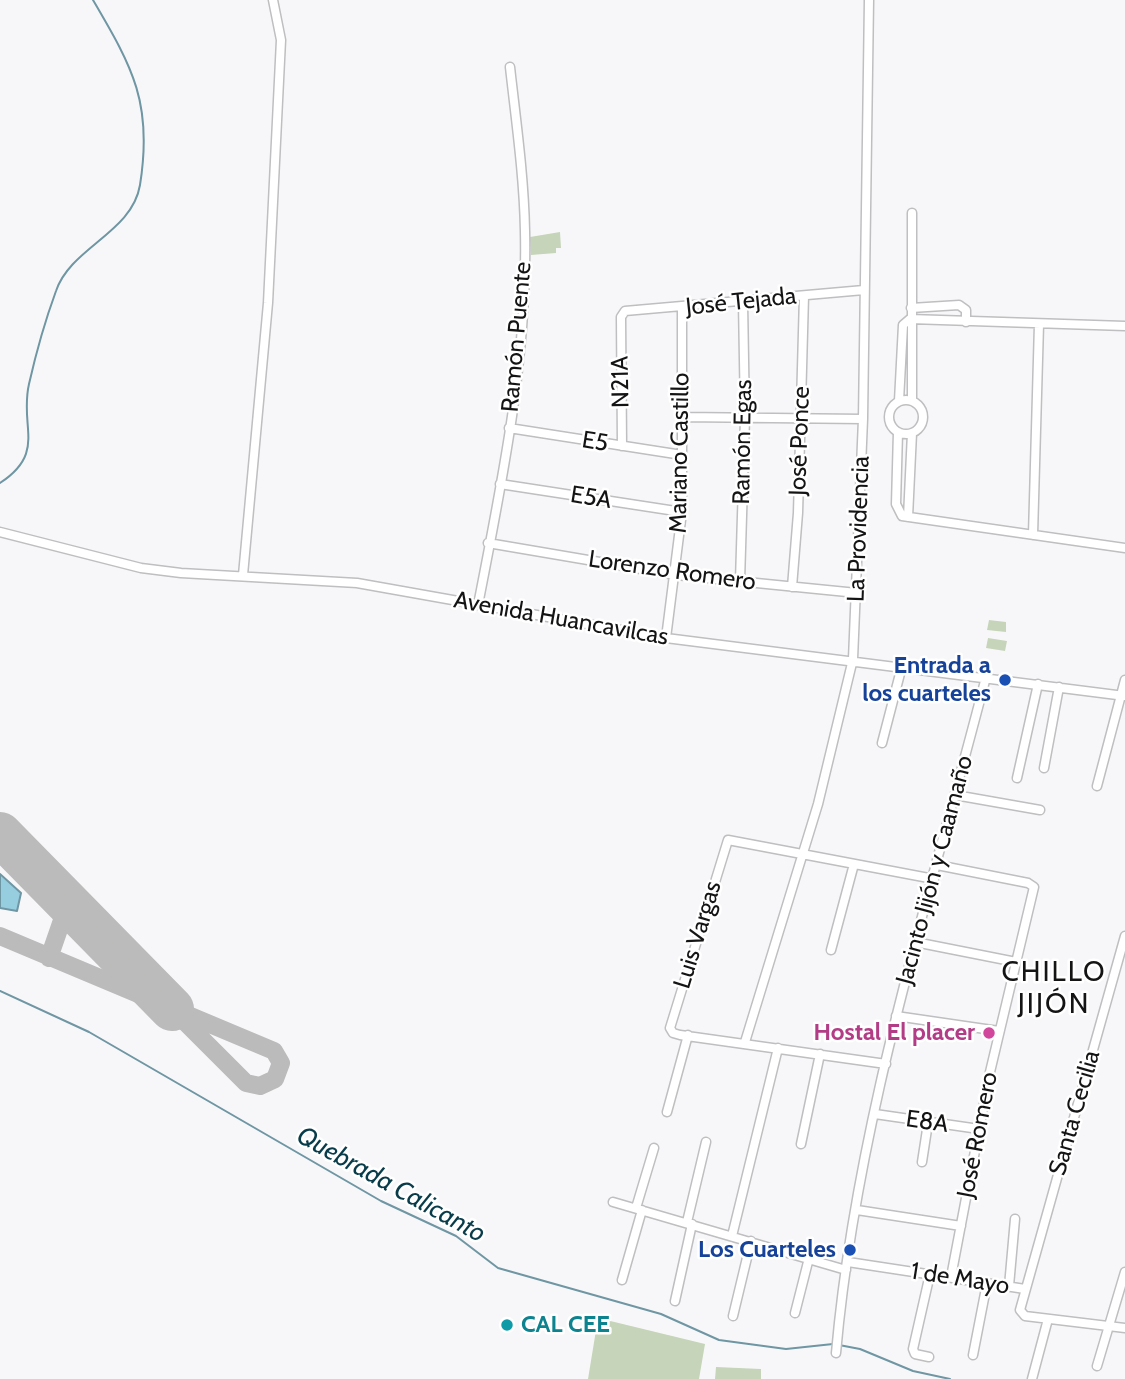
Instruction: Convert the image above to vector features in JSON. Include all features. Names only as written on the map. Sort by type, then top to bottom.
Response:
[{"type":"street","points":[[243,575],[268,303],[281,40],[273,0]]},
{"type":"street","name":"La Providencia","points":[[745,1042],[818,804],[853,659],[863,419],[869,0]]},
{"type":"street","name":"Ramón Puente","points":[[478,605],[509,428],[523,305],[523,177],[510,67]]},
{"type":"street","points":[[912,213],[912,401]]},
{"type":"street","name":"José Tejada","points":[[621,317],[625,311],[864,290]]},
{"type":"street","name":"José Ponce","points":[[792,587],[804,296]]},
{"type":"street","name":"Ramón Egas","points":[[740,581],[745,418],[743,302]]},
{"type":"street","points":[[911,308],[959,305],[966,310],[966,322]]},
{"type":"street","name":"Mariano Castillo","points":[[666,638],[682,512],[682,308]]},
{"type":"street","name":"N21A","points":[[621,317],[622,446]]},
{"type":"street","points":[[1125,327],[910,319],[903,325],[899,401],[889,416],[898,432],[896,504],[902,516],[1125,548]]},
{"type":"street","points":[[1033,535],[1039,324]]},
{"type":"street","points":[[899,401],[918,404],[923,417],[922,424],[912,433],[908,517]]},
{"type":"street","points":[[682,417],[863,419]]},
{"type":"street","name":"E5","points":[[509,428],[682,455]]},
{"type":"street","points":[[898,432],[912,433]]},
{"type":"street","name":"E5A","points":[[500,484],[682,512]]},
{"type":"street","name":"Avenida Huancavilcas","points":[[0,532],[141,568],[181,573],[357,583],[666,638],[853,659],[1123,696]]},
{"type":"street","name":"Lorenzo Romero","points":[[488,543],[676,575],[857,593]]},
{"type":"street","points":[[883,743],[902,666]]},
{"type":"street","name":"Jacinto Jijón y Caamaño","points":[[836,1350],[857,1210],[896,1016],[986,677]]},
{"type":"street","points":[[1097,786],[1123,696],[1125,680]]},
{"type":"street","points":[[1017,778],[1038,684]]},
{"type":"street","points":[[1044,768],[1059,687]]},
{"type":"street","points":[[955,795],[1040,810]]},
{"type":"street","name":"Luis Vargas","points":[[688,1035],[673,1033],[670,1028],[726,841],[740,840],[802,855]]},
{"type":"street","points":[[802,855],[934,879]]},
{"type":"street","points":[[831,950],[853,864]]},
{"type":"street","name":"José Romero","points":[[937,865],[1032,884],[1034,887],[999,1031],[951,1277]]},
{"type":"street","name":"Santa Cecilia","points":[[1025,1289],[1125,936]]},
{"type":"street","points":[[915,942],[1016,962]]},
{"type":"street","points":[[896,1016],[999,1031]]},
{"type":"street","points":[[667,1112],[688,1035],[886,1064]]},
{"type":"street","points":[[732,1236],[778,1048]]},
{"type":"street","points":[[801,1144],[820,1054]]},
{"type":"street","name":"E8A","points":[[876,1114],[979,1129]]},
{"type":"street","points":[[922,1162],[928,1123]]},
{"type":"street","points":[[675,1301],[706,1142]]},
{"type":"street","points":[[622,1280],[654,1148]]},
{"type":"street","name":"1 de Mayo","points":[[613,1202],[809,1258],[847,1266],[930,1274],[1025,1289],[1020,1310],[1022,1315],[1125,1328]]},
{"type":"street","points":[[857,1210],[961,1226]]},
{"type":"street","points":[[1009,1286],[1015,1219]]},
{"type":"street","points":[[733,1316],[751,1241]]},
{"type":"street","points":[[794,1313],[809,1258]]},
{"type":"street","points":[[1097,1366],[1125,1272]]},
{"type":"street","points":[[929,1357],[915,1354],[913,1349],[930,1274]]},
{"type":"street","points":[[973,1355],[988,1283]]},
{"type":"street","points":[[1032,1379],[1048,1319]]},
{"type":"green space","points":[[560,232],[561,248],[556,248],[556,253],[531,255],[530,237]]},
{"type":"green space","points":[[989,620],[1006,622],[1006,632],[987,630]]},
{"type":"green space","points":[[988,638],[1007,641],[1005,651],[986,648]]},
{"type":"green space","points":[[598,1318],[705,1344],[699,1379],[588,1379]]},
{"type":"green space","points":[[716,1367],[761,1369],[761,1379],[715,1379]]},
{"type":"water","points":[[0,874],[21,893],[17,911],[0,908]]},
{"type":"waterway","name":"Quebrada Calicanto","points":[[0,483],[23,461],[27,449],[29,384],[56,291],[74,263],[126,216],[135,202],[140,185],[144,131],[136,88],[119,46],[93,0]]},
{"type":"waterway","name":"Quebrada Calicanto","points":[[0,991],[89,1032],[381,1201],[456,1236],[498,1268],[661,1314],[719,1340],[786,1349],[833,1344]]},
{"type":"waterway","name":"Quebrada Calicanto","points":[[839,1345],[860,1349],[913,1371],[950,1379]]},
{"type":"taxiway","points":[[49,958],[68,903]]},
{"type":"taxiway","points":[[0,936],[274,1051],[281,1063],[275,1079],[260,1086],[246,1083],[172,1009]]},
{"type":"runway","points":[[0,834],[172,1009]]},
{"type":"place","name":"Entrada a los cuarteles","points":[[1005,680]]},
{"type":"place","name":"Hostal El placer","points":[[989,1033]]},
{"type":"place","name":"Los Cuarteles","points":[[850,1250]]},
{"type":"place","name":"CAL CEE","points":[[507,1325]]},
{"type":"district","name":"CHILLO JIJÓN","points":[[1054,989]]}]
